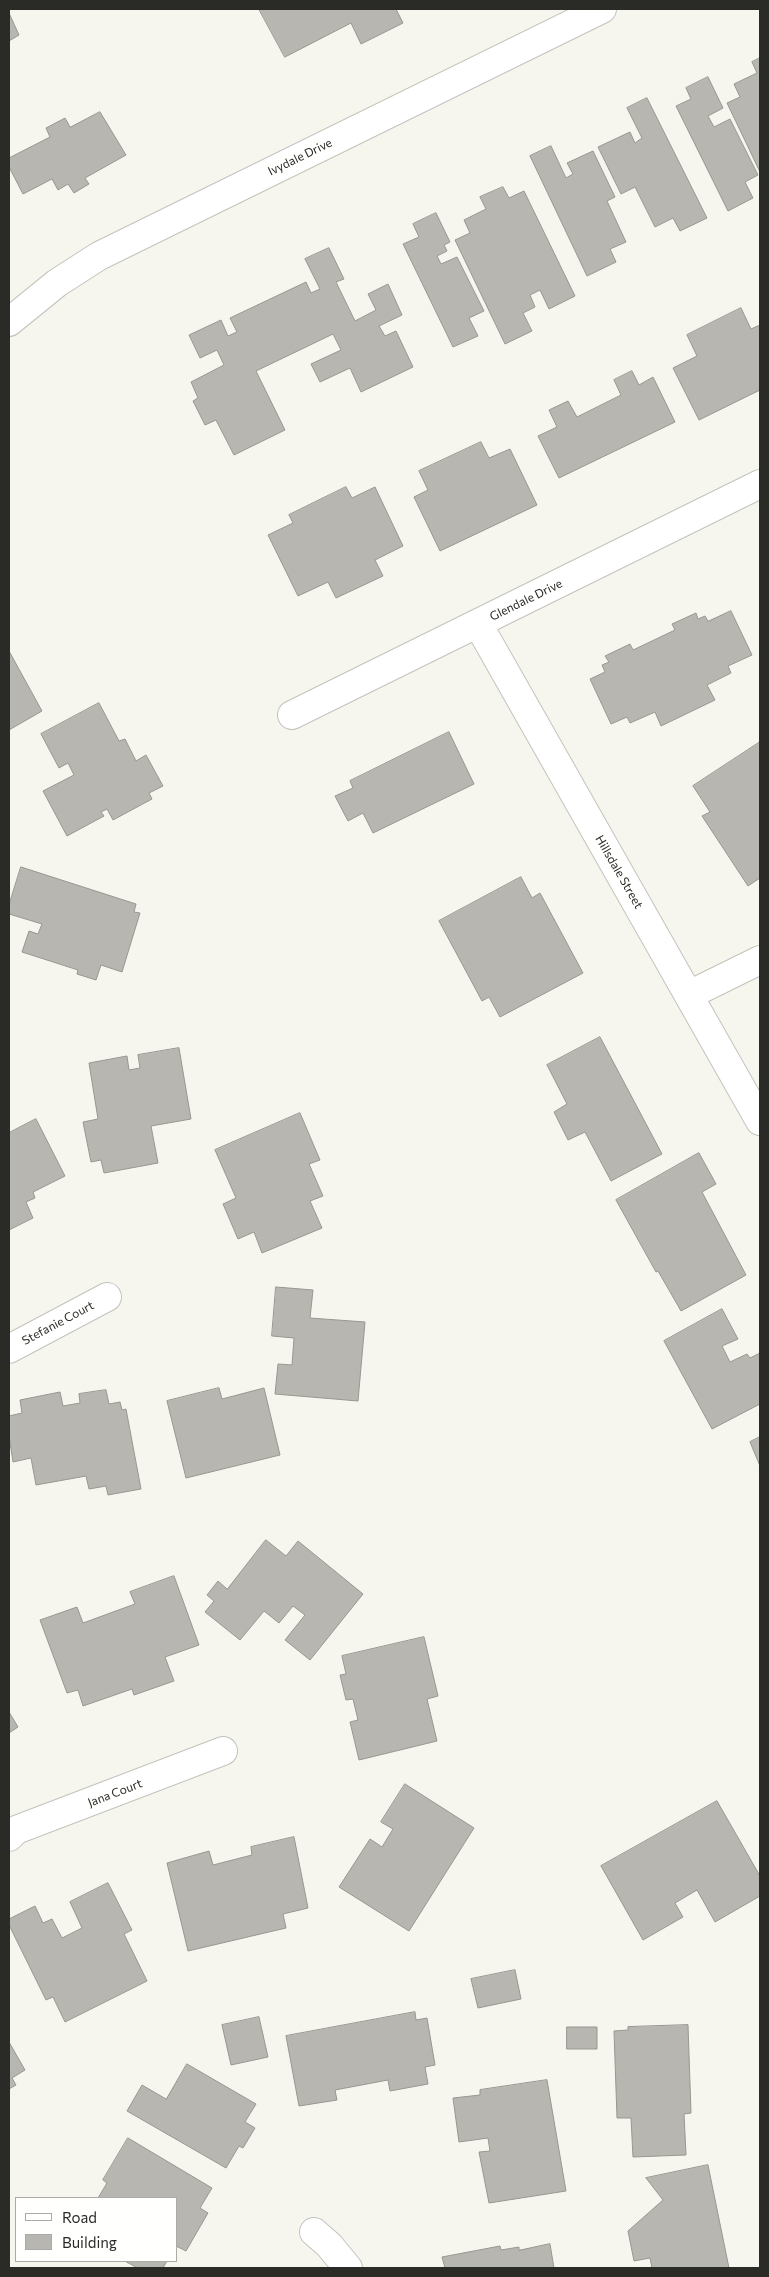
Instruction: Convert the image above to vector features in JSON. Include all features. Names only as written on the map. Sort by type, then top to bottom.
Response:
[{"type":"street","name":"Ivydale Drive","points":[[9,322],[56,283],[99,256],[602,9]]},
{"type":"street","name":"Glendale Drive","points":[[292,715],[760,484]]},
{"type":"street","name":"Hillsdale Street","points":[[478,624],[760,1121]]},
{"type":"street","points":[[689,995],[760,960]]},
{"type":"street","name":"Stefanie Court","points":[[9,1349],[107,1298]]},
{"type":"street","name":"Jana Court","points":[[9,1837],[16,1830],[223,1752]]},
{"type":"street","points":[[314,2232],[329,2245],[348,2268]]},
{"type":"building","points":[[259,9],[396,9],[403,23],[361,44],[351,23],[285,57]]},
{"type":"building","points":[[9,13],[19,35],[9,41]]},
{"type":"building","points":[[760,58],[760,172],[727,103],[740,97],[734,84],[757,73],[752,62]]},
{"type":"building","points":[[708,77],[723,108],[708,116],[714,127],[730,119],[758,175],[745,182],[753,198],[728,211],[676,106],[691,99],[686,88]]},
{"type":"building","points":[[647,98],[707,218],[680,231],[673,218],[655,227],[635,187],[621,194],[598,147],[630,132],[635,143],[642,138],[627,108]]},
{"type":"building","points":[[100,112],[126,155],[85,178],[89,184],[74,193],[68,184],[58,190],[52,179],[23,194],[9,167],[9,158],[50,137],[46,128],[65,118],[70,127]]},
{"type":"building","points":[[551,146],[566,178],[573,174],[567,163],[593,151],[615,197],[607,201],[626,242],[610,249],[616,262],[587,276],[530,156]]},
{"type":"building","points":[[503,187],[509,198],[524,191],[575,296],[549,309],[540,290],[530,295],[535,307],[523,313],[532,331],[505,344],[455,240],[470,233],[464,220],[486,209],[480,197]]},
{"type":"building","points":[[436,213],[450,242],[444,245],[447,251],[437,256],[441,264],[457,257],[484,311],[469,318],[478,336],[453,347],[403,244],[419,237],[413,224]]},
{"type":"building","points":[[329,248],[344,279],[336,282],[355,321],[376,310],[368,294],[388,284],[402,315],[379,326],[385,336],[396,331],[413,367],[361,392],[350,368],[320,382],[311,364],[341,350],[333,334],[256,371],[285,430],[234,455],[216,420],[205,425],[193,401],[198,398],[191,382],[224,365],[217,350],[200,358],[189,335],[221,320],[228,336],[237,332],[230,318],[306,282],[311,293],[320,289],[305,259]]},
{"type":"building","points":[[741,308],[751,329],[760,325],[760,390],[699,420],[673,368],[697,356],[687,335]]},
{"type":"building","points":[[632,371],[639,385],[653,377],[675,422],[559,478],[538,436],[557,427],[549,410],[568,401],[577,417],[621,395],[614,380]]},
{"type":"building","points":[[481,442],[489,458],[510,449],[537,505],[440,551],[414,497],[428,490],[419,471]]},
{"type":"building","points":[[346,487],[352,498],[375,487],[403,546],[375,560],[383,576],[336,598],[328,582],[298,596],[268,535],[293,523],[289,515]]},
{"type":"building","points":[[731,611],[752,655],[728,666],[731,673],[707,685],[715,700],[661,726],[655,712],[630,723],[627,717],[611,724],[590,679],[605,672],[602,665],[609,662],[605,656],[630,644],[633,650],[675,630],[672,624],[696,613],[698,619],[705,616],[708,621]]},
{"type":"building","points":[[9,651],[42,711],[9,730]]},
{"type":"building","points":[[99,703],[119,741],[125,739],[136,761],[146,755],[163,786],[149,793],[152,799],[113,820],[107,809],[101,812],[104,816],[67,836],[43,791],[74,775],[68,763],[59,768],[41,734]]},
{"type":"building","points":[[449,732],[474,784],[373,833],[363,813],[348,821],[335,796],[353,788],[350,781]]},
{"type":"building","points":[[760,742],[760,878],[748,886],[702,816],[710,812],[693,786]]},
{"type":"building","points":[[21,867],[136,904],[134,912],[140,913],[122,972],[101,965],[96,980],[77,974],[78,970],[22,952],[29,931],[38,934],[42,924],[9,914],[9,905]]},
{"type":"building","points":[[521,877],[532,898],[540,893],[583,973],[500,1017],[489,997],[482,1001],[439,921]]},
{"type":"building","points":[[600,1037],[662,1154],[611,1181],[585,1132],[568,1140],[554,1112],[567,1104],[547,1065]]},
{"type":"building","points":[[179,1048],[191,1119],[151,1126],[158,1163],[104,1173],[101,1160],[91,1162],[83,1122],[98,1119],[89,1063],[127,1056],[129,1070],[140,1068],[138,1055]]},
{"type":"building","points":[[300,1113],[320,1160],[309,1164],[323,1196],[310,1201],[322,1228],[262,1253],[254,1232],[238,1239],[223,1204],[236,1198],[215,1150]]},
{"type":"building","points":[[36,1119],[65,1176],[33,1192],[35,1198],[26,1202],[33,1218],[9,1230],[9,1133]]},
{"type":"building","points":[[699,1153],[716,1184],[702,1192],[746,1275],[681,1311],[658,1271],[656,1272],[616,1200]]},
{"type":"building","points":[[276,1287],[313,1290],[310,1318],[365,1322],[358,1401],[275,1394],[278,1364],[292,1365],[294,1338],[272,1336]]},
{"type":"building","points":[[722,1309],[738,1339],[722,1346],[730,1362],[747,1354],[750,1358],[760,1353],[760,1404],[712,1429],[664,1341]]},
{"type":"building","points":[[219,1388],[222,1399],[264,1388],[280,1455],[186,1478],[167,1401]]},
{"type":"building","points":[[106,1390],[109,1404],[120,1402],[122,1410],[126,1409],[141,1489],[108,1495],[106,1486],[89,1489],[86,1476],[36,1485],[31,1458],[13,1462],[9,1436],[9,1416],[22,1413],[20,1400],[60,1392],[63,1406],[80,1403],[79,1394]]},
{"type":"building","points":[[760,1437],[760,1466],[750,1442]]},
{"type":"building","points":[[266,1540],[286,1556],[298,1541],[363,1594],[310,1660],[285,1640],[305,1615],[293,1606],[279,1623],[264,1611],[240,1640],[205,1612],[214,1601],[207,1595],[218,1581],[227,1589]]},
{"type":"building","points":[[174,1576],[199,1645],[165,1657],[174,1681],[134,1695],[132,1689],[83,1706],[78,1690],[67,1693],[40,1620],[77,1607],[83,1623],[135,1604],[130,1592]]},
{"type":"building","points":[[424,1637],[438,1696],[427,1699],[437,1741],[359,1760],[350,1722],[358,1720],[353,1699],[346,1700],[340,1675],[346,1674],[342,1656]]},
{"type":"building","points":[[9,1712],[18,1727],[9,1733]]},
{"type":"building","points":[[405,1784],[474,1828],[409,1931],[339,1887],[370,1839],[382,1847],[393,1829],[381,1822]]},
{"type":"building","points":[[717,1801],[760,1876],[760,1896],[715,1922],[697,1890],[675,1903],[683,1917],[643,1940],[601,1866]]},
{"type":"building","points":[[294,1837],[308,1908],[283,1914],[286,1928],[188,1951],[167,1863],[209,1851],[213,1865],[252,1855],[251,1847]]},
{"type":"building","points":[[108,1883],[132,1930],[124,1934],[147,1981],[65,2022],[53,1997],[46,2000],[9,1925],[9,1919],[35,1906],[43,1923],[52,1919],[62,1938],[82,1928],[70,1902]]},
{"type":"building","points":[[515,1970],[521,1999],[478,2008],[471,1979]]},
{"type":"building","points":[[415,2012],[416,2020],[427,2018],[435,2065],[425,2067],[428,2084],[390,2091],[388,2080],[335,2090],[337,2100],[299,2106],[286,2036]]},
{"type":"building","points":[[259,2017],[268,2057],[231,2065],[222,2025]]},
{"type":"building","points":[[688,2025],[691,2113],[684,2114],[686,2155],[633,2157],[631,2118],[617,2118],[614,2031],[628,2030],[628,2027]]},
{"type":"building","points":[[567,2027],[597,2027],[597,2049],[567,2049]]},
{"type":"building","points":[[9,2042],[25,2070],[12,2078],[16,2085],[9,2089]]},
{"type":"building","points":[[187,2064],[256,2104],[245,2122],[255,2128],[243,2148],[239,2146],[226,2168],[127,2111],[142,2085],[166,2099]]},
{"type":"building","points":[[547,2080],[566,2191],[489,2203],[479,2152],[490,2151],[488,2138],[459,2142],[453,2098],[480,2095],[480,2090]]},
{"type":"building","points":[[128,2138],[212,2188],[200,2208],[208,2213],[186,2251],[178,2247],[178,2197],[99,2197],[107,2183],[103,2180]]},
{"type":"building","points":[[708,2165],[729,2268],[652,2268],[650,2258],[634,2261],[628,2231],[663,2200],[646,2178]]},
{"type":"building","points":[[550,2244],[554,2268],[445,2268],[442,2257],[500,2246],[501,2250],[519,2247],[519,2250]]},
{"type":"building","points":[[127,2262],[166,2262],[163,2268],[138,2268]]}]
